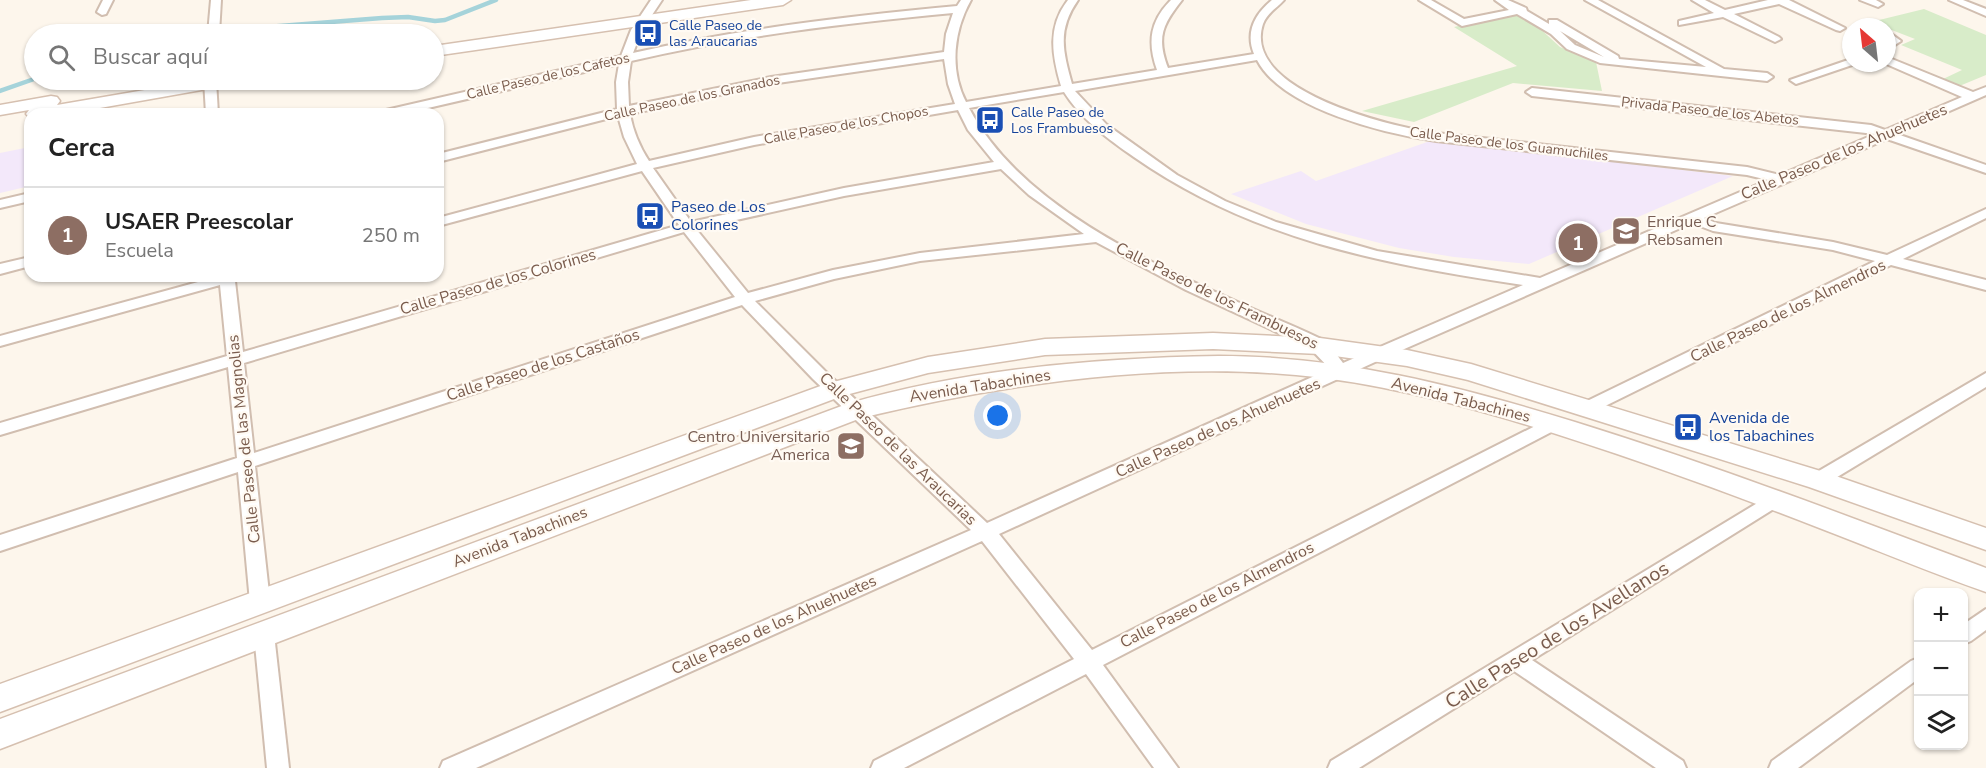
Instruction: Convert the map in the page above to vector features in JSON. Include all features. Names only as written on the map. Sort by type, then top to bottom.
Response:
[{"type":"street","points":[[102,12],[108,0]]},
{"type":"street","points":[[215,24],[218,0]]},
{"type":"street","points":[[444,42],[722,0]]},
{"type":"street","points":[[444,49],[648,11],[783,0]]},
{"type":"street","points":[[1073,0],[1062,13],[1056,45],[1068,89],[1099,126],[1152,166],[1218,203],[1311,239],[1383,258],[1541,283]]},
{"type":"street","points":[[1163,71],[1155,51],[1156,32],[1164,12],[1177,0]]},
{"type":"street","points":[[1260,56],[1254,33],[1263,12],[1279,0]]},
{"type":"street","points":[[1424,0],[1462,22],[1521,6]]},
{"type":"street","points":[[1500,0],[1521,6],[1580,53],[1604,61],[1767,77]]},
{"type":"street","points":[[1590,0],[1725,73]]},
{"type":"street","points":[[1697,0],[1775,39]]},
{"type":"street","points":[[1683,23],[1781,0],[1840,28]]},
{"type":"street","points":[[1865,0],[1878,4]]},
{"type":"street","points":[[1954,0],[1986,13]]},
{"type":"street","name":"Calle Paseo de los Frambuesos","points":[[964,4],[952,32],[949,55],[951,81],[960,106],[978,135],[1003,165],[1045,202],[1098,237],[1189,286],[1320,346],[1341,372]]},
{"type":"street","name":"Calle Paseo de los Cafetos","points":[[412,108],[625,58],[764,32],[964,4]]},
{"type":"street","name":"Calle Paseo de las Araucarias","points":[[648,11],[625,58],[621,84],[623,111],[630,138],[645,166],[686,227],[743,299],[985,532],[1090,660],[1167,768]]},
{"type":"street","name":"Calle Paseo de los Granados","points":[[444,156],[623,111],[758,83],[860,66],[949,55]]},
{"type":"street","name":"Calle Paseo de los Chopos","points":[[444,220],[645,166],[754,141],[1260,56]]},
{"type":"street","name":"Calle Paseo de los Guamuchiles","points":[[1260,56],[1277,77],[1302,95],[1345,115],[1387,128],[1442,138],[1747,171],[1779,179]]},
{"type":"street","points":[[1896,64],[1973,97]]},
{"type":"street","points":[[1796,80],[1842,65]]},
{"type":"street","points":[[0,110],[118,90]]},
{"type":"street","points":[[67,108],[162,90]]},
{"type":"street","points":[[211,90],[212,108]]},
{"type":"street","name":"Calle Paseo de los Ahuehuetes","points":[[451,768],[985,532],[1380,353],[1986,91]]},
{"type":"street","name":"Privada Paseo de los Abetos","points":[[1532,92],[1871,129],[1986,169]]},
{"type":"street","points":[[0,120],[24,116]]},
{"type":"street","name":"Calle Paseo de los Colorines","points":[[0,429],[686,227],[782,203],[893,182],[1003,165]]},
{"type":"street","points":[[0,204],[24,198]]},
{"type":"street","name":"Calle Paseo de los Almendros","points":[[1589,407],[1986,213]]},
{"type":"street","points":[[1691,218],[1713,227],[1833,246],[1986,285]]},
{"type":"street","name":"Calle Paseo de los Castaños","points":[[0,543],[743,299],[833,275],[920,257],[1098,237]]},
{"type":"street","points":[[0,269],[24,263]]},
{"type":"street","points":[[0,341],[213,282]]},
{"type":"street","name":"Calle Paseo de las Magnolias","points":[[231,282],[236,359],[260,602]]},
{"type":"street","name":"Avenida Tabachines","points":[[0,698],[835,390],[928,365],[1045,347],[1082,344],[1213,341],[1320,346],[1380,353],[1471,372],[1589,407],[1774,500],[1986,580]]},
{"type":"street","name":"Avenida Tabachines","points":[[0,734],[856,410],[982,383],[1069,372],[1150,365],[1244,364],[1341,372],[1411,385],[1485,403],[1553,424],[1671,447],[1818,480],[1986,539]]},
{"type":"street","points":[[1818,480],[1986,379]]},
{"type":"street","name":"Calle Paseo de los Almendros","points":[[882,768],[1553,424]]},
{"type":"street","name":"Calle Paseo de los Avellanos","points":[[1339,768],[1774,500]]},
{"type":"street","points":[[1968,631],[1986,618]]},
{"type":"street","points":[[264,634],[278,768]]},
{"type":"street","points":[[1516,661],[1675,768]]},
{"type":"street","points":[[1780,768],[1914,670]]},
{"type":"shaded area","points":[[1430,141],[1733,176],[1529,264],[1454,257],[1399,248],[1306,224],[1231,194],[1301,171],[1316,181]]},
{"type":"shaded area","points":[[24,148],[24,187],[0,193],[0,153]]},
{"type":"green space","points":[[1924,9],[1986,35],[1986,75],[1957,87],[1941,80],[1962,70],[1901,45],[1915,39],[1896,32],[1896,18],[1887,18]]},
{"type":"green space","points":[[1516,13],[1535,24],[1560,47],[1596,62],[1602,91],[1513,83],[1414,122],[1362,111],[1517,66],[1454,27]]},
{"type":"waterway","points":[[306,24],[408,17],[435,21],[445,20],[496,0]]},
{"type":"waterway","points":[[0,91],[24,83]]},
{"type":"place","name":"Calle Paseo de las Araucarias","points":[[648,33]]},
{"type":"place","name":"Calle Paseo de Los Frambuesos","points":[[990,120]]},
{"type":"place","name":"Paseo de Los Colorines","points":[[650,216]]},
{"type":"place","name":"Enrique C Rebsamen","points":[[1626,231]]},
{"type":"place","name":"USAER Preescolar","points":[[1578,243]]},
{"type":"place","name":"Avenida de los Tabachines","points":[[1688,427]]},
{"type":"place","name":"Centro Universitario America","points":[[851,446]]}]
